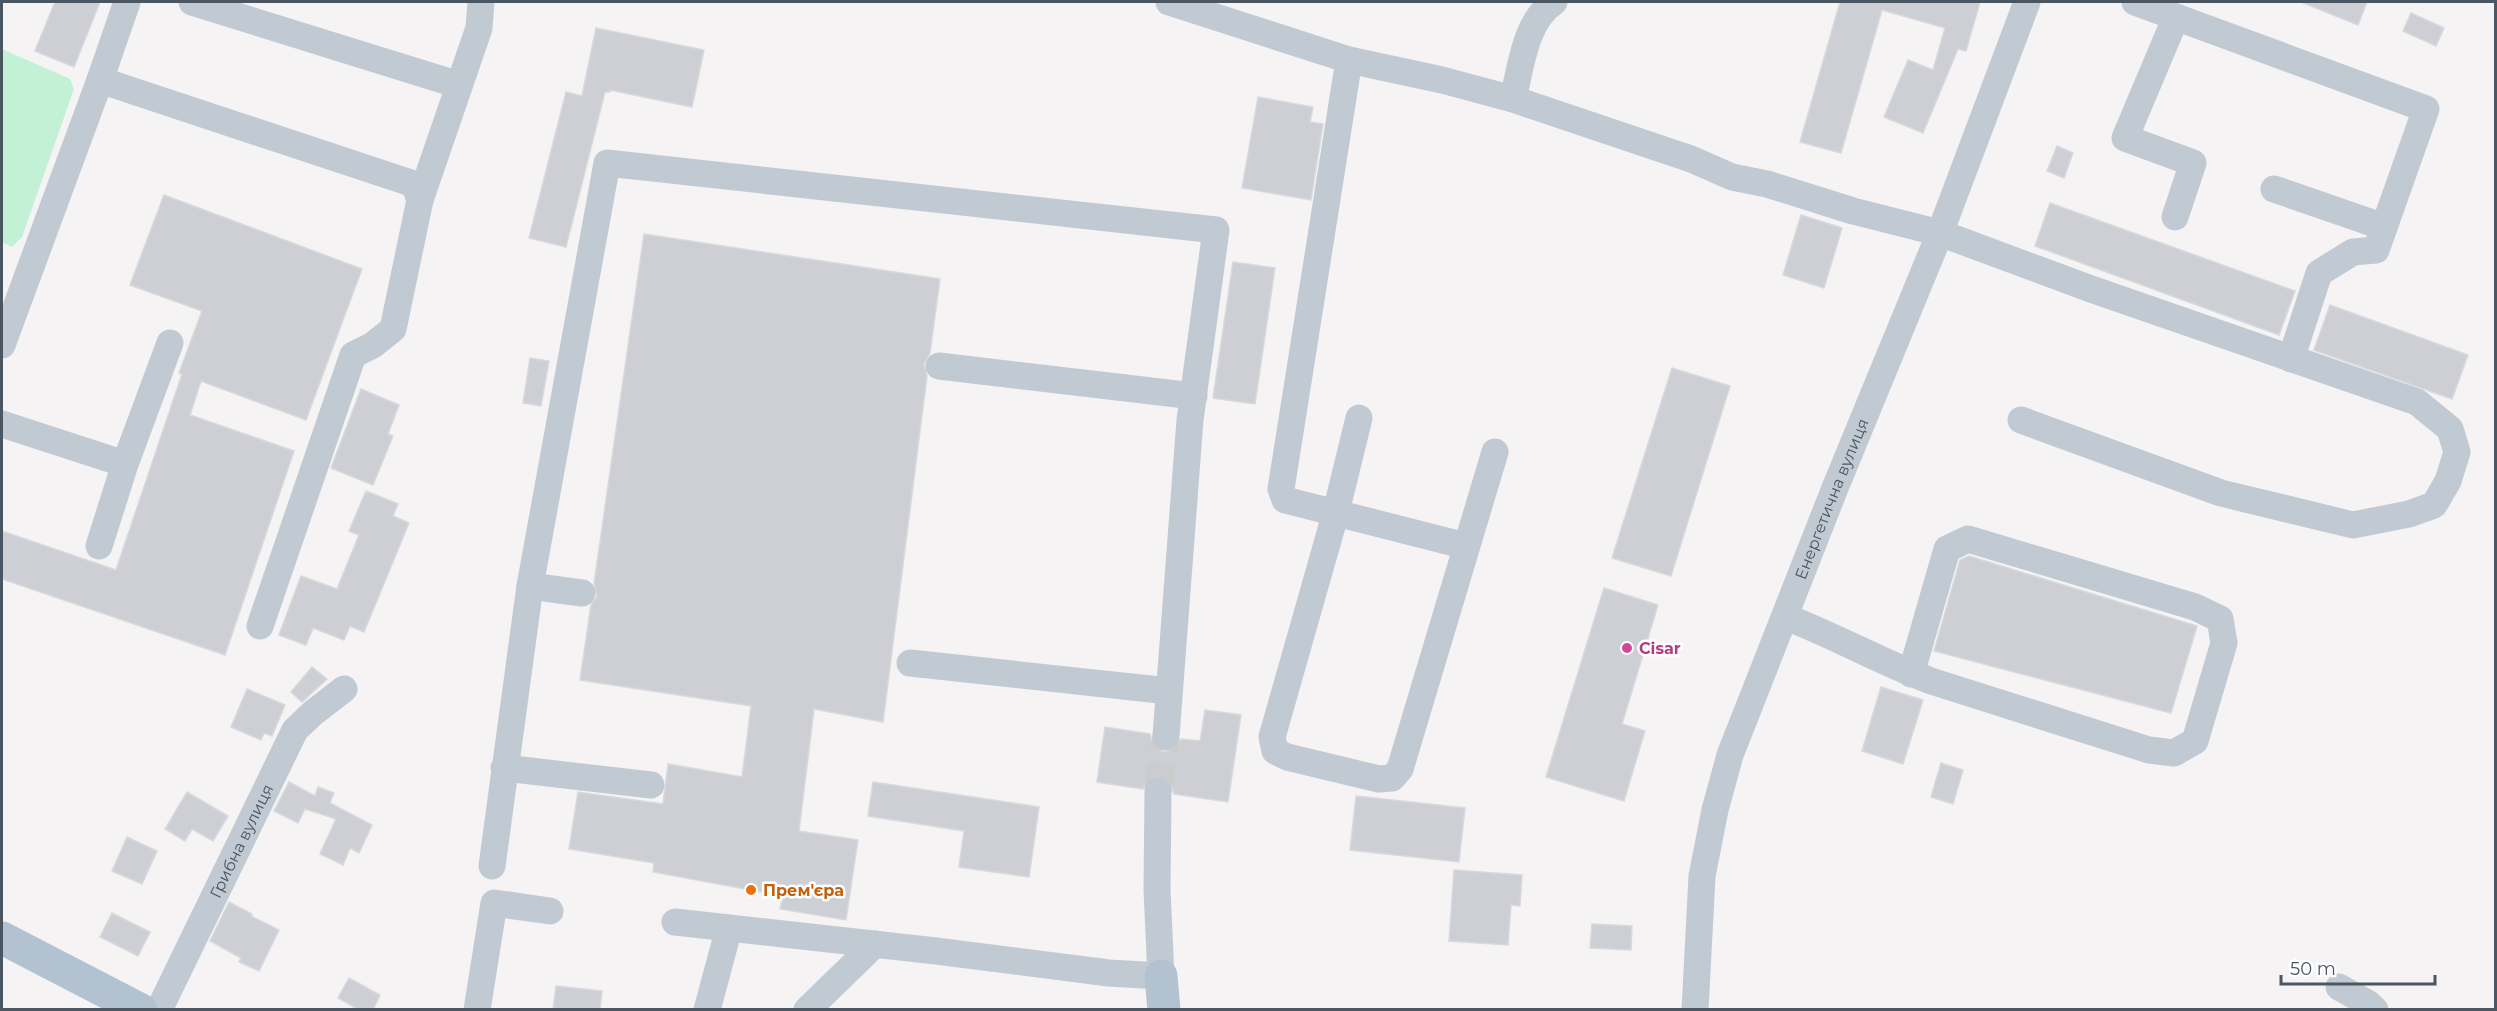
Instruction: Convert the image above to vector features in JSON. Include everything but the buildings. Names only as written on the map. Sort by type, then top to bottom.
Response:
[{"type":"main road","points":[[2,938],[141,1010]]},
{"type":"main road","points":[[1161,976],[1164,1010]]},
{"type":"street","points":[[2,345],[127,2]]},
{"type":"street","points":[[192,2],[459,85]]},
{"type":"street","points":[[260,626],[353,355],[373,345],[393,329],[420,200],[478,28],[481,2]]},
{"type":"street","points":[[1169,2],[1349,60],[1442,80],[1513,99],[1691,159],[1732,177],[1767,184],[1853,211],[1940,233],[2091,290],[2417,402],[2450,429],[2457,452],[2448,482],[2434,505],[2409,514],[2352,525],[2221,493],[2021,420]]},
{"type":"street","points":[[1513,99],[1525,48],[1534,25],[1548,6],[1554,2]]},
{"type":"street","name":"Енергетична вулиця","points":[[1695,1010],[1702,876],[1715,810],[1730,755],[1835,488],[1940,233],[2027,2]]},
{"type":"street","points":[[2135,2],[2427,109],[2376,250],[2353,252],[2319,273],[2291,358]]},
{"type":"street","points":[[2175,217],[2193,163],[2125,138],[2176,17]]},
{"type":"street","points":[[1349,60],[1281,489],[1285,500],[1466,546]]},
{"type":"street","points":[[100,80],[414,184],[420,200]]},
{"type":"street","points":[[492,866],[530,585],[607,163],[1216,230],[1194,396],[1166,736]]},
{"type":"street","points":[[2274,189],[2384,227]]},
{"type":"street","points":[[99,546],[125,464],[170,343]]},
{"type":"street","points":[[939,366],[1194,396]]},
{"type":"street","points":[[1359,417],[1336,512],[1272,737],[1275,751],[1287,757],[1379,779],[1392,778],[1400,769],[1495,452]]},
{"type":"street","points":[[2,424],[125,464]]},
{"type":"street","points":[[1785,617],[1830,634],[1911,674],[2149,750],[2174,753],[2195,741],[2224,644],[2220,620],[2195,607],[1968,539],[1947,549],[1911,674]]},
{"type":"street","points":[[530,585],[582,593]]},
{"type":"street","points":[[910,663],[1169,692]]},
{"type":"street","name":"Грибна вулиця","points":[[159,1010],[295,730],[344,689]]},
{"type":"street","points":[[504,768],[651,785]]},
{"type":"street","points":[[675,922],[1109,973],[1161,976],[1157,890],[1158,791]]},
{"type":"street","points":[[477,1010],[494,903],[550,910]]},
{"type":"street","points":[[707,1010],[729,928]]},
{"type":"street","points":[[807,1010],[875,944]]},
{"type":"street","points":[[2338,987],[2369,1004],[2375,1010]]},
{"type":"green space","points":[[2,49],[70,79],[74,89],[22,237],[12,247],[2,242]]},
{"type":"tunnel","points":[[1158,791],[1166,736]]},
{"type":"place","name":"Cisar","points":[[1627,648]]},
{"type":"place","name":"Прем'єра","points":[[751,890]]}]
